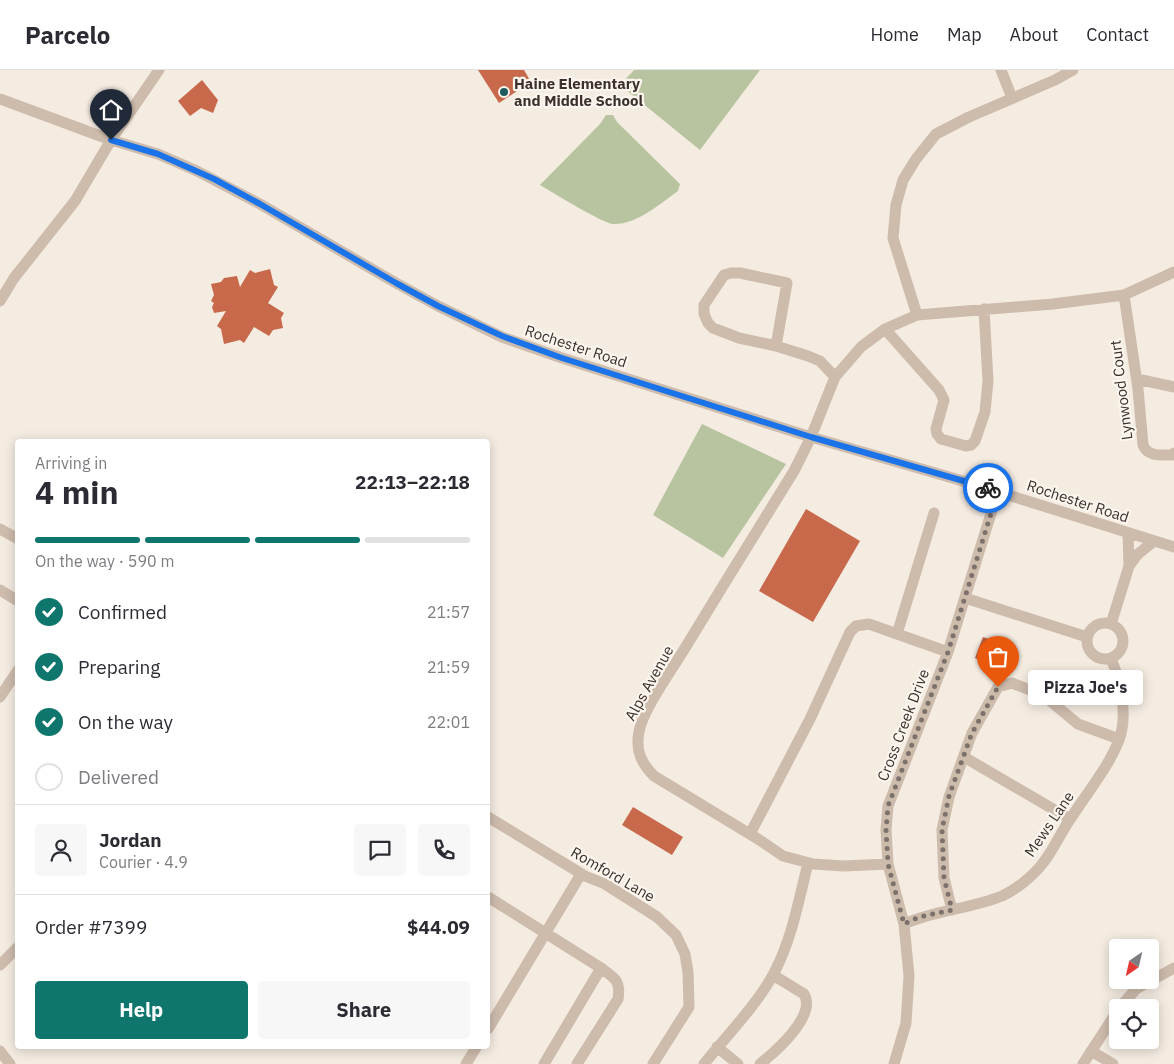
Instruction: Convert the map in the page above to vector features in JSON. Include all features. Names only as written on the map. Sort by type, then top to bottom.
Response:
[{"type":"street","points":[[0,301],[14,278],[75,200],[111,140],[159,70]]},
{"type":"street","points":[[1001,70],[1012,98]]},
{"type":"street","points":[[917,316],[893,238],[896,205],[904,180],[916,158],[936,134],[1073,70]]},
{"type":"street","name":"Rochester Road","points":[[0,99],[111,140],[158,154],[214,179],[438,306],[502,336],[562,358],[811,437],[998,491],[1174,547]]},
{"type":"street","name":"Alps Avenue","points":[[888,864],[844,866],[808,863],[784,856],[654,776],[645,767],[640,758],[638,734],[640,725],[660,688],[794,472],[836,377],[861,348],[885,329],[917,316],[1053,304],[1124,295],[1174,272]]},
{"type":"street","points":[[776,346],[787,283],[740,273],[724,275],[704,305],[704,314],[708,323],[713,328],[754,342],[776,346],[808,356],[820,361],[836,377]]},
{"type":"street","name":"Lynwood Court","points":[[1124,295],[1137,379],[1143,445],[1146,452],[1151,454],[1172,455],[1174,453]]},
{"type":"street","points":[[885,329],[939,390],[944,400],[936,429],[937,434],[941,439],[966,446],[971,445],[975,441],[985,412],[988,382],[984,309]]},
{"type":"street","points":[[1137,379],[1174,387]]},
{"type":"street","name":"Cross Creek Drive","points":[[894,1064],[906,1023],[909,976],[904,924],[888,864],[886,830],[888,806],[948,652],[998,491]]},
{"type":"street","points":[[897,634],[934,513]]},
{"type":"street","points":[[0,529],[15,537]]},
{"type":"street","points":[[1111,624],[1129,566],[1128,533]]},
{"type":"street","points":[[1129,566],[1138,554],[1154,541]]},
{"type":"street","points":[[0,590],[15,599]]},
{"type":"street","points":[[964,598],[1087,637]]},
{"type":"street","points":[[1101,623],[1111,624],[1120,631],[1124,642],[1120,652],[1111,659],[1101,659],[1093,655],[1088,647],[1087,637],[1092,628],[1101,623]]},
{"type":"street","points":[[750,834],[810,719],[850,632],[856,626],[869,624],[948,652]]},
{"type":"street","name":"Mews Lane","points":[[904,924],[919,917],[1002,896],[1023,883],[1042,864],[1100,775],[1119,739],[1122,722],[1122,689],[1111,659]]},
{"type":"street","points":[[0,697],[15,674]]},
{"type":"street","points":[[952,910],[944,878],[942,830],[949,796],[972,733],[998,687],[1012,683],[1043,695],[1084,728],[1119,739]]},
{"type":"street","points":[[964,757],[1070,819]]},
{"type":"street","name":"Romford Lane","points":[[490,818],[581,874],[604,884],[657,917],[676,935],[685,954],[688,972],[689,1007],[653,1064]]},
{"type":"street","points":[[704,1064],[760,995],[773,975],[787,942],[808,863]]},
{"type":"street","points":[[490,1025],[581,874]]},
{"type":"street","points":[[490,898],[616,979],[619,990],[618,999],[577,1064]]},
{"type":"street","points":[[0,965],[15,950]]},
{"type":"street","points":[[544,1064],[601,968]]},
{"type":"street","points":[[1127,999],[1136,989],[1174,968]]},
{"type":"street","points":[[760,1064],[775,1052],[796,1027],[803,1018],[808,1004],[804,994],[773,975]]},
{"type":"street","points":[[1083,1064],[1109,1023]]},
{"type":"street","points":[[717,1047],[738,1064]]},
{"type":"street","points":[[466,1064],[475,1049]]},
{"type":"street","points":[[0,1051],[10,1064]]},
{"type":"street","points":[[1091,1051],[1113,1064]]},
{"type":"green space","points":[[634,70],[760,70],[700,150],[620,85]]},
{"type":"green space","points":[[606,115],[613,115],[617,122],[680,184],[678,191],[656,207],[630,221],[613,224],[599,219],[540,185],[600,124]]},
{"type":"green space","points":[[702,424],[786,464],[723,558],[653,515]]},
{"type":"building","name":"Haine Elementary and Middle School","points":[[478,70],[524,70],[531,82],[499,103]]},
{"type":"building","points":[[202,80],[218,100],[213,113],[201,108],[190,116],[178,101]]},
{"type":"building","points":[[270,269],[274,285],[278,287],[268,303],[284,313],[281,318],[283,328],[273,330],[269,336],[254,327],[244,343],[240,340],[224,344],[221,329],[217,326],[226,311],[214,313],[212,307],[214,303],[211,301],[214,295],[211,284],[221,282],[224,278],[237,276],[240,287],[250,270],[255,273]]},
{"type":"building","points":[[806,509],[860,541],[813,622],[759,591]]},
{"type":"building","points":[[983,637],[1001,643],[999,655],[993,665],[975,658]]},
{"type":"building","points":[[633,807],[683,837],[672,855],[622,825]]},
{"type":"way so far","points":[[988,488],[998,491],[948,652],[888,806],[886,830],[888,864],[904,924],[919,917],[952,910],[944,878],[942,830],[949,796],[972,733],[998,687]]},
{"type":"place","name":"Haine Elementary and Middle School","points":[[504,92]]},
{"type":"place","name":"Pizza Joe's","points":[[998,687]]},
{"type":"route","points":[[111,140],[158,154],[214,179],[438,306],[502,336],[562,358],[811,437],[988,488]]}]
